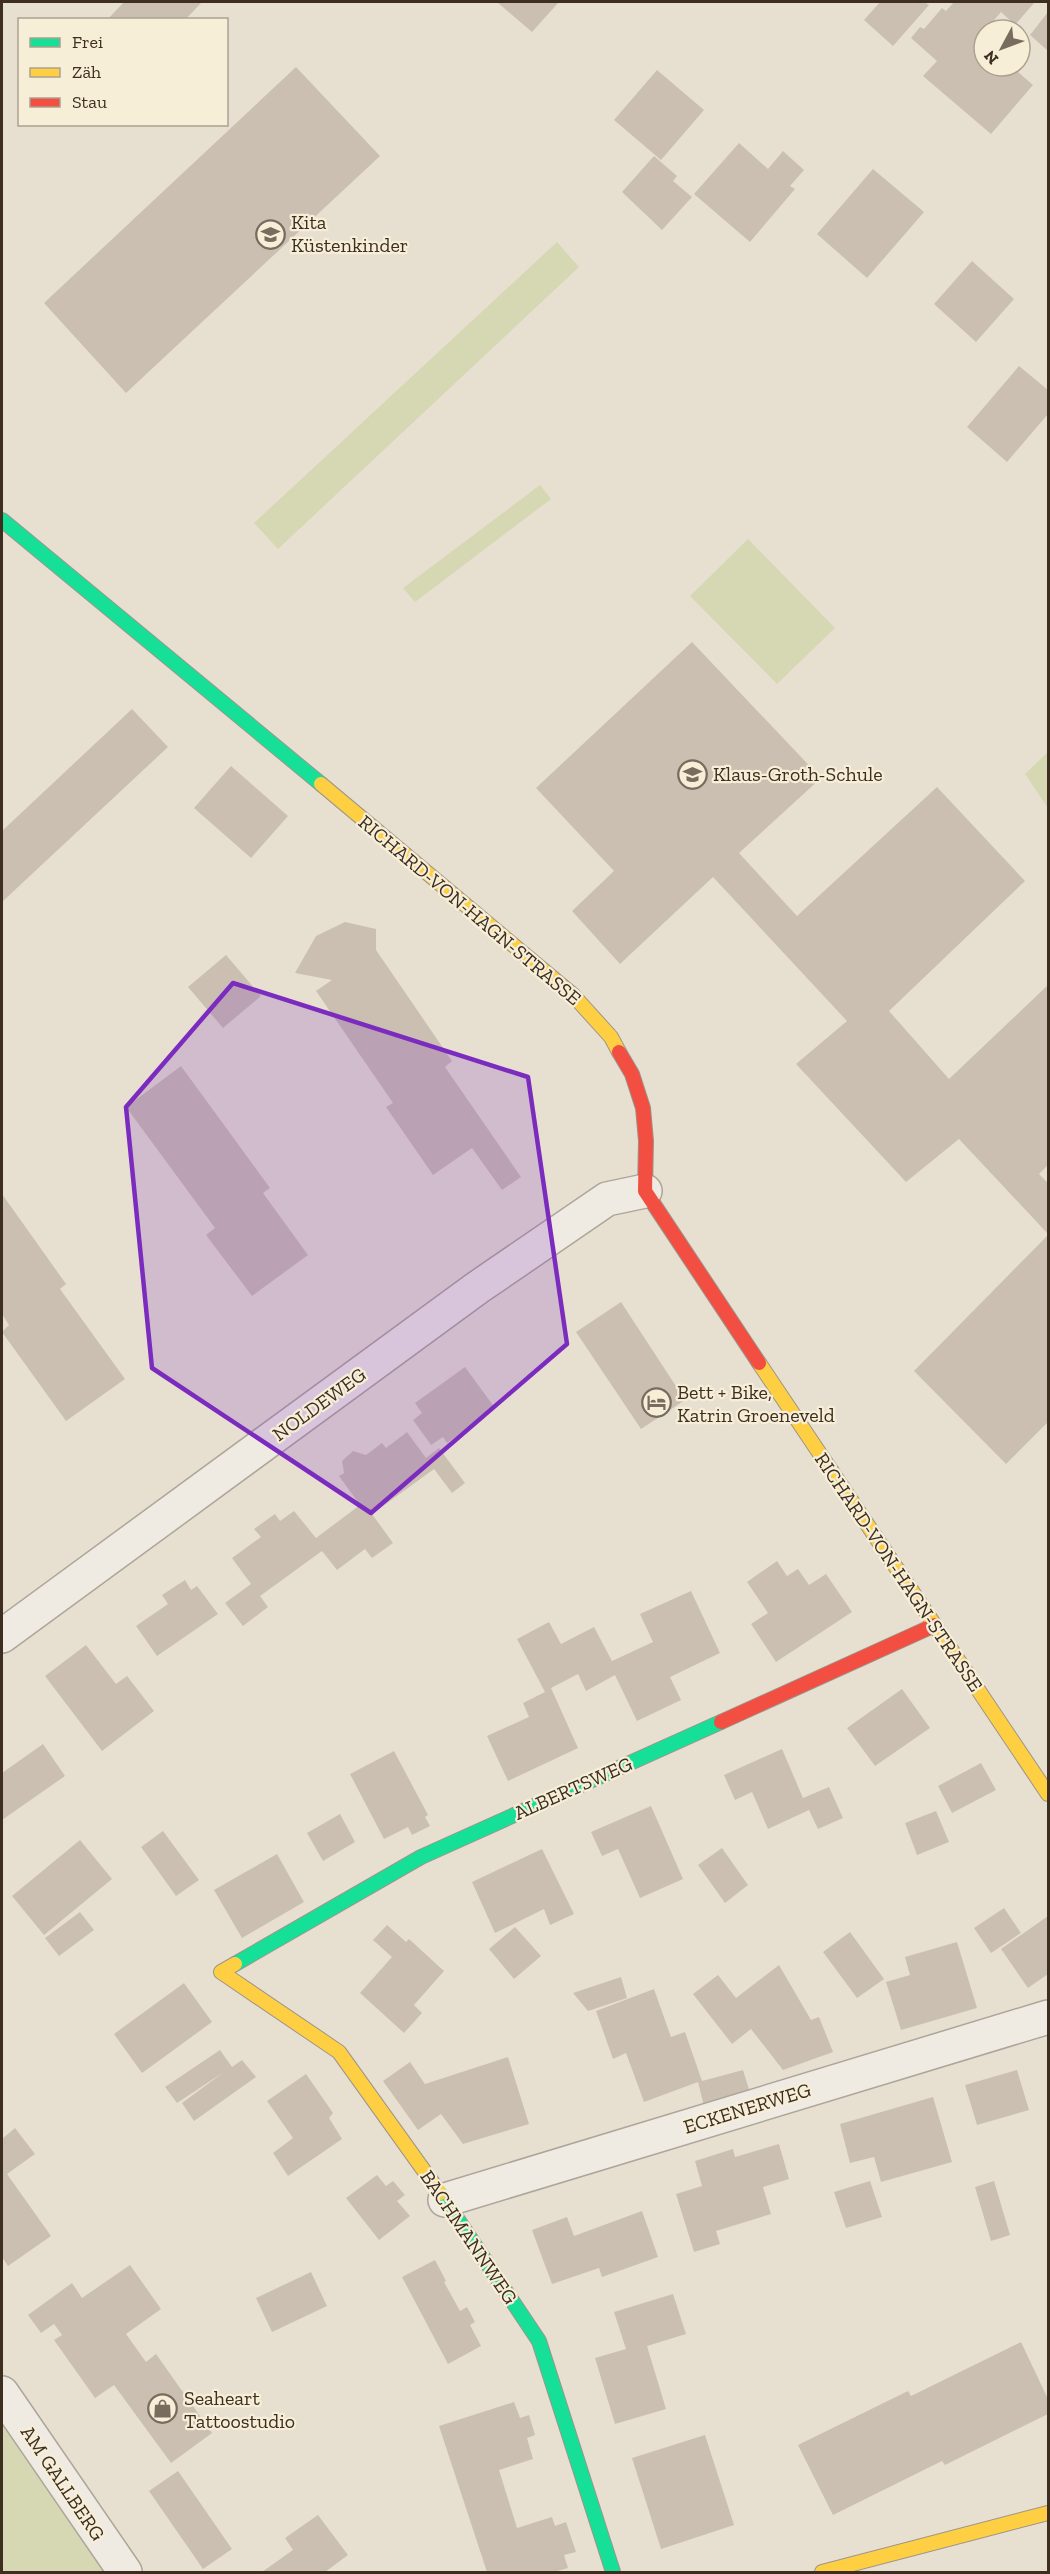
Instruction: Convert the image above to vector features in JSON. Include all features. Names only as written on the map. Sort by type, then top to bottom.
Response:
[{"type":"street","name":"RICHARD-VON-HAGN-STRASSE","points":[[2,520],[573,995],[611,1037],[632,1074],[643,1108],[645,1191],[1048,1794]]},
{"type":"street","name":"NOLDEWEG","points":[[2,1636],[477,1288],[608,1199],[645,1191]]},
{"type":"street","name":"ALBERTSWEG","points":[[221,1972],[421,1857],[935,1625]]},
{"type":"street","name":"BACHMANNWEG","points":[[221,1972],[339,2052],[445,2200],[539,2341],[613,2572]]},
{"type":"street","name":"ECKENERWEG","points":[[445,2200],[1048,2017]]},
{"type":"street","name":"AM GALLBERG","points":[[2,2393],[125,2572]]},
{"type":"street","points":[[822,2572],[1048,2513]]},
{"type":"highlighted area","points":[[233,983],[528,1077],[567,1344],[371,1513],[152,1368],[126,1107]]},
{"type":"green space","points":[[557,242],[579,267],[278,549],[254,523]]},
{"type":"green space","points":[[540,485],[551,499],[415,602],[403,588]]},
{"type":"green space","points":[[748,539],[835,628],[777,684],[690,596]]},
{"type":"green space","points":[[1048,752],[1048,808],[1025,774]]},
{"type":"green space","points":[[2,2416],[109,2572],[2,2572]]},
{"type":"building","points":[[124,2],[202,2],[187,18],[109,18]]},
{"type":"building","points":[[497,2],[559,2],[532,32]]},
{"type":"building","points":[[880,2],[924,2],[929,5],[893,46],[864,20]]},
{"type":"building","points":[[954,2],[1035,2],[1021,18],[1007,18],[1001,12],[996,18],[972,18],[972,78],[1025,78],[1033,85],[991,134],[923,76],[937,61],[911,38],[920,27],[924,29],[942,8],[946,11]]},
{"type":"building","points":[[1048,12],[1048,51],[1032,37],[1032,32]]},
{"type":"building","points":[[296,67],[380,156],[126,393],[44,303]]},
{"type":"building","points":[[657,70],[704,110],[661,160],[614,120]]},
{"type":"building","points":[[739,143],[768,169],[783,151],[804,170],[790,186],[795,189],[750,242],[694,194]]},
{"type":"building","points":[[654,156],[677,176],[673,181],[692,197],[662,230],[622,192]]},
{"type":"building","points":[[873,169],[924,212],[867,278],[817,234]]},
{"type":"building","points":[[972,261],[1014,299],[976,342],[934,304]]},
{"type":"building","points":[[1019,366],[1048,390],[1048,414],[1007,462],[967,427]]},
{"type":"building","name":"Klaus-Groth-Schule","points":[[692,642],[821,778],[739,853],[797,916],[937,787],[1025,881],[889,1011],[949,1079],[1048,985],[1048,1165],[1039,1174],[1048,1183],[1048,1234],[959,1139],[906,1182],[796,1064],[847,1021],[713,877],[620,964],[572,911],[614,871],[536,788]]},
{"type":"building","points":[[132,709],[168,747],[2,902],[2,831]]},
{"type":"building","points":[[231,766],[288,816],[251,858],[194,808]]},
{"type":"building","points":[[345,922],[376,929],[376,950],[452,1061],[445,1067],[521,1177],[502,1190],[472,1148],[433,1175],[386,1107],[393,1103],[316,991],[332,980],[295,973],[316,936]]},
{"type":"building","points":[[226,955],[261,996],[223,1028],[188,987]]},
{"type":"building","points":[[181,1066],[270,1188],[263,1193],[308,1255],[252,1296],[206,1235],[215,1228],[126,1107]]},
{"type":"building","points":[[2,1194],[66,1284],[60,1289],[125,1379],[66,1421],[2,1332],[9,1325],[2,1314]]},
{"type":"building","points":[[1048,1235],[1048,1422],[1006,1464],[914,1371]]},
{"type":"building","points":[[621,1302],[685,1400],[641,1429],[576,1332]]},
{"type":"building","points":[[465,1367],[495,1408],[447,1443],[443,1437],[431,1445],[413,1420],[422,1413],[415,1403]]},
{"type":"building","points":[[407,1432],[426,1458],[439,1448],[465,1483],[452,1493],[434,1469],[372,1514],[393,1543],[372,1558],[365,1549],[337,1570],[322,1551],[260,1596],[268,1607],[243,1626],[225,1603],[251,1584],[232,1558],[261,1537],[254,1529],[275,1514],[280,1521],[294,1511],[316,1538],[360,1505],[339,1476],[344,1473],[342,1461],[353,1451],[366,1455],[382,1443],[386,1448]]},
{"type":"building","points":[[777,1561],[787,1576],[798,1569],[809,1585],[826,1574],[852,1612],[776,1662],[751,1624],[768,1613],[747,1582]]},
{"type":"building","points":[[185,1580],[191,1590],[197,1586],[218,1614],[157,1656],[136,1626],[168,1604],[162,1595]]},
{"type":"building","points":[[691,1591],[720,1653],[670,1677],[681,1700],[637,1721],[615,1675],[586,1691],[578,1674],[551,1688],[578,1748],[508,1781],[487,1736],[529,1717],[523,1703],[545,1692],[517,1639],[549,1622],[561,1644],[594,1627],[612,1661],[653,1642],[640,1614]]},
{"type":"building","points":[[86,1645],[116,1684],[127,1676],[154,1711],[102,1751],[45,1676]]},
{"type":"building","points":[[902,1689],[930,1728],[875,1766],[847,1728]]},
{"type":"building","points":[[43,1744],[65,1776],[2,1820],[2,1773]]},
{"type":"building","points":[[782,1749],[803,1798],[829,1787],[843,1818],[818,1829],[809,1810],[768,1829],[752,1792],[735,1800],[724,1775]]},
{"type":"building","points":[[394,1751],[428,1815],[425,1817],[430,1826],[412,1835],[408,1827],[384,1839],[350,1774]]},
{"type":"building","points":[[981,1763],[996,1790],[952,1813],[938,1786]]},
{"type":"building","points":[[651,1806],[683,1879],[640,1898],[618,1849],[602,1856],[591,1832]]},
{"type":"building","points":[[936,1811],[949,1842],[917,1855],[905,1823]]},
{"type":"building","points":[[340,1814],[355,1842],[323,1861],[307,1833]]},
{"type":"building","points":[[163,1831],[199,1880],[176,1896],[141,1847]]},
{"type":"building","points":[[80,1840],[112,1879],[44,1935],[12,1896]]},
{"type":"building","points":[[722,1848],[748,1885],[725,1903],[698,1865]]},
{"type":"building","points":[[542,1849],[574,1914],[550,1925],[544,1909],[495,1933],[472,1882]]},
{"type":"building","points":[[277,1854],[304,1902],[242,1938],[214,1890]]},
{"type":"building","points":[[1004,1908],[1021,1933],[991,1953],[974,1928]]},
{"type":"building","points":[[80,1912],[94,1930],[59,1956],[45,1938]]},
{"type":"building","points":[[1048,1916],[1048,1974],[1028,1988],[1001,1949]]},
{"type":"building","points":[[387,1925],[406,1942],[409,1939],[444,1971],[414,2005],[422,2013],[404,2033],[360,1993],[392,1957],[373,1940]]},
{"type":"building","points":[[515,1927],[541,1956],[514,1979],[489,1949]]},
{"type":"building","points":[[850,1932],[884,1979],[857,1998],[823,1952]]},
{"type":"building","points":[[957,1942],[977,2008],[901,2030],[886,1982],[910,1975],[905,1957]]},
{"type":"building","points":[[779,1965],[811,2020],[819,2017],[833,2052],[783,2070],[751,2029],[732,2044],[693,1994],[718,1975],[736,1998]]},
{"type":"building","points":[[621,1977],[627,1998],[588,2011],[573,1993]]},
{"type":"building","points":[[184,1983],[212,2022],[142,2073],[114,2034]]},
{"type":"building","points":[[654,1989],[671,2037],[685,2032],[702,2081],[743,2070],[750,2093],[704,2106],[698,2082],[644,2102],[626,2053],[613,2059],[596,2011]]},
{"type":"building","points":[[220,2050],[232,2067],[242,2060],[256,2077],[194,2121],[182,2103],[224,2072],[177,2103],[165,2087]]},
{"type":"building","points":[[508,2057],[529,2124],[463,2144],[441,2114],[418,2130],[383,2081],[410,2062],[425,2084]]},
{"type":"building","points":[[1017,2070],[1029,2110],[977,2125],[965,2085]]},
{"type":"building","points":[[306,2074],[333,2113],[329,2118],[342,2139],[288,2176],[273,2153],[293,2138],[267,2101]]},
{"type":"building","points":[[933,2097],[952,2162],[881,2182],[874,2157],[850,2163],[840,2124]]},
{"type":"building","points":[[15,2128],[35,2154],[7,2174],[51,2236],[8,2266],[2,2257],[2,2139]]},
{"type":"building","points":[[779,2144],[789,2179],[763,2187],[771,2214],[716,2231],[720,2244],[694,2252],[676,2194],[702,2186],[695,2161],[733,2149],[735,2157]]},
{"type":"building","points":[[377,2175],[386,2186],[393,2181],[405,2195],[397,2201],[410,2216],[379,2240],[346,2198]]},
{"type":"building","points":[[870,2181],[882,2217],[846,2228],[834,2192]]},
{"type":"building","points":[[994,2181],[1010,2235],[991,2241],[975,2187]]},
{"type":"building","points":[[642,2211],[658,2257],[602,2277],[599,2268],[552,2284],[532,2230],[567,2217],[574,2236]]},
{"type":"building","points":[[435,2260],[460,2311],[467,2307],[475,2322],[470,2325],[481,2346],[448,2364],[402,2277]]},
{"type":"building","points":[[130,2265],[161,2309],[126,2334],[146,2362],[156,2354],[212,2433],[171,2463],[114,2385],[95,2398],[54,2340],[62,2335],[54,2324],[41,2333],[28,2315],[72,2283],[82,2298]]},
{"type":"building","points":[[311,2272],[327,2306],[272,2332],[256,2298]]},
{"type":"building","points":[[673,2294],[686,2334],[647,2346],[666,2409],[615,2424],[595,2358],[626,2349],[614,2312]]},
{"type":"building","points":[[1021,2342],[1048,2399],[1048,2414],[945,2465],[942,2461],[833,2515],[798,2445],[908,2391],[911,2396]]},
{"type":"building","points":[[514,2402],[520,2418],[529,2415],[535,2435],[527,2438],[533,2459],[499,2470],[517,2528],[552,2517],[555,2526],[566,2522],[576,2552],[564,2555],[568,2568],[554,2572],[487,2572],[439,2426]]},
{"type":"building","points":[[705,2435],[734,2525],[661,2549],[632,2458]]},
{"type":"building","points":[[178,2471],[232,2549],[203,2569],[149,2491]]},
{"type":"building","points":[[318,2515],[348,2555],[325,2572],[262,2572],[293,2550],[285,2538]]},
{"type":"traffic: fast","points":[[2,520],[321,784]]},
{"type":"traffic: fast","points":[[235,1964],[421,1857],[721,1722]]},
{"type":"traffic: fast","points":[[440,2193],[539,2341],[613,2572]]},
{"type":"traffic: slow","points":[[321,784],[573,995],[611,1037],[619,1052]]},
{"type":"traffic: slow","points":[[759,1363],[1048,1794]]},
{"type":"traffic: slow","points":[[235,1964],[221,1972],[339,2052],[440,2193]]},
{"type":"traffic: slow","points":[[822,2572],[1048,2513]]},
{"type":"traffic: jam","points":[[619,1052],[632,1074],[643,1108],[646,1141],[645,1191],[759,1363]]},
{"type":"traffic: jam","points":[[721,1722],[935,1625]]},
{"type":"place","name":"Kita Küstenkinder","points":[[270,234]]},
{"type":"place","name":"Klaus-Groth-Schule","points":[[692,774]]},
{"type":"place","name":"Bett + Bike, Katrin Groeneveld","points":[[656,1403]]},
{"type":"place","name":"Seaheart Tattoostudio","points":[[163,2409]]}]
